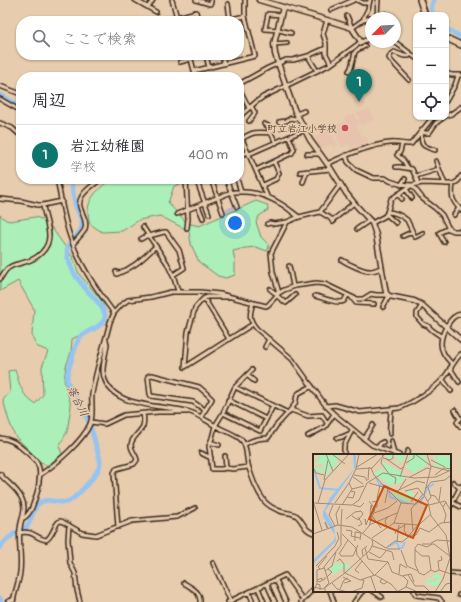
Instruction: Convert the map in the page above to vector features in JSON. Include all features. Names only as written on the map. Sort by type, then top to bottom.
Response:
[{"type":"highway","points":[[421,0],[424,12]]},
{"type":"highway","points":[[449,39],[461,45]]},
{"type":"street","points":[[135,0],[156,12]]},
{"type":"street","points":[[148,7],[153,0]]},
{"type":"street","points":[[172,0],[176,16]]},
{"type":"street","points":[[196,0],[210,4],[211,0]]},
{"type":"street","points":[[244,59],[255,56],[245,16],[245,0]]},
{"type":"street","points":[[259,0],[352,28]]},
{"type":"street","points":[[276,5],[277,0]]},
{"type":"street","points":[[331,10],[356,0],[361,2],[370,1],[364,20],[352,28]]},
{"type":"street","points":[[377,12],[378,0]]},
{"type":"street","points":[[228,4],[230,16]]},
{"type":"street","points":[[283,7],[274,44],[278,64],[286,86],[304,130],[310,140],[331,169],[340,185],[371,222],[376,235],[385,291],[388,295]]},
{"type":"street","points":[[180,16],[196,12],[197,16]]},
{"type":"street","points":[[281,15],[268,14],[266,29],[290,33]]},
{"type":"street","points":[[347,16],[352,28],[361,42]]},
{"type":"street","points":[[327,20],[323,34],[326,44],[326,54],[330,64]]},
{"type":"street","points":[[244,112],[263,97],[330,64],[365,40]]},
{"type":"street","points":[[274,44],[287,43]]},
{"type":"street","points":[[349,70],[357,50],[365,46]]},
{"type":"street","points":[[401,47],[413,56]]},
{"type":"street","points":[[244,81],[286,60],[293,60],[308,56],[326,48]]},
{"type":"street","points":[[409,80],[389,58],[394,52],[406,57],[410,54]]},
{"type":"street","points":[[346,54],[349,56],[354,55]]},
{"type":"street","points":[[308,56],[317,71]]},
{"type":"street","points":[[180,62],[187,60]]},
{"type":"street","points":[[191,60],[194,72],[240,60]]},
{"type":"street","points":[[207,60],[209,68]]},
{"type":"street","points":[[223,60],[224,64]]},
{"type":"street","points":[[449,74],[459,78],[449,96]]},
{"type":"street","points":[[0,86],[16,92]]},
{"type":"street","points":[[244,97],[255,113],[249,121]]},
{"type":"street","points":[[0,100],[16,108]]},
{"type":"street","points":[[449,115],[461,107]]},
{"type":"street","points":[[279,122],[286,121],[291,118],[294,119],[304,111]]},
{"type":"street","points":[[287,116],[291,118]]},
{"type":"street","points":[[327,164],[366,149],[391,143],[410,144],[430,120]]},
{"type":"street","points":[[422,131],[425,134],[429,133],[440,120]]},
{"type":"street","points":[[0,124],[12,128],[16,132]]},
{"type":"street","points":[[264,124],[268,126],[276,143]]},
{"type":"street","points":[[244,154],[276,143],[304,130]]},
{"type":"street","points":[[422,131],[421,141],[423,145],[434,150]]},
{"type":"street","points":[[244,138],[258,132],[271,133]]},
{"type":"street","points":[[256,170],[292,153],[294,150],[289,137]]},
{"type":"street","points":[[244,143],[268,197]]},
{"type":"street","points":[[402,144],[400,152],[397,155],[403,160],[408,168],[412,170],[418,183]]},
{"type":"street","points":[[307,154],[320,154]]},
{"type":"street","points":[[346,156],[356,170],[374,178],[385,178],[394,183],[412,185],[423,198],[442,215],[449,228],[454,231],[461,230]]},
{"type":"street","points":[[436,161],[445,184]]},
{"type":"street","points":[[263,185],[276,179],[279,173],[274,162]]},
{"type":"street","points":[[396,167],[408,168]]},
{"type":"street","points":[[300,172],[331,169]]},
{"type":"street","points":[[416,176],[440,170]]},
{"type":"street","points":[[303,182],[307,171]]},
{"type":"street","points":[[357,229],[385,216],[391,199],[412,185],[418,183],[453,184],[458,182],[461,176]]},
{"type":"street","points":[[402,185],[405,179]]},
{"type":"street","points":[[58,184],[68,231],[79,259],[93,284],[114,313]]},
{"type":"street","points":[[73,244],[85,228],[85,219],[79,206],[81,197],[86,190],[94,184]]},
{"type":"street","points":[[186,184],[187,228]]},
{"type":"street","points":[[198,184],[209,214]]},
{"type":"street","points":[[213,184],[223,213]]},
{"type":"street","points":[[228,184],[237,207]]},
{"type":"street","points":[[239,184],[242,192]]},
{"type":"street","points":[[453,184],[453,200],[460,209],[454,215]]},
{"type":"street","points":[[267,224],[287,222],[299,217],[320,212],[340,185]]},
{"type":"street","points":[[406,189],[412,198]]},
{"type":"street","points":[[177,214],[231,192],[242,192],[268,197],[299,217]]},
{"type":"street","points":[[398,194],[402,199]]},
{"type":"street","points":[[447,196],[452,194]]},
{"type":"street","points":[[0,199],[43,205],[62,202]]},
{"type":"street","points":[[320,212],[333,221],[338,215],[354,203]]},
{"type":"street","points":[[0,279],[9,267],[34,259],[45,249],[48,244],[49,232],[43,205]]},
{"type":"street","points":[[198,206],[203,218]]},
{"type":"street","points":[[387,213],[393,212],[407,220],[415,237],[424,233]]},
{"type":"street","points":[[387,213],[396,223]]},
{"type":"street","points":[[278,294],[271,253],[287,222]]},
{"type":"street","points":[[144,227],[164,258],[173,275],[178,291]]},
{"type":"street","points":[[444,242],[439,233],[449,228]]},
{"type":"street","points":[[141,239],[149,235],[166,232],[179,250],[184,268],[173,275]]},
{"type":"street","points":[[403,236],[412,232]]},
{"type":"street","points":[[116,272],[117,274],[137,263],[156,246]]},
{"type":"street","points":[[342,260],[367,271],[381,268]]},
{"type":"street","points":[[289,266],[293,286]]},
{"type":"street","points":[[40,474],[64,456],[81,438],[90,424],[92,395],[110,322],[114,313],[128,300],[178,291],[220,294],[253,304],[266,306],[278,294],[293,286],[321,283],[328,285],[352,298],[361,299],[371,294],[388,295],[414,301],[422,305],[461,340]]},
{"type":"street","points":[[270,289],[278,294],[286,303],[295,295]]},
{"type":"street","points":[[383,307],[388,295]]},
{"type":"street","points":[[315,296],[340,302],[345,300],[347,296]]},
{"type":"street","points":[[230,297],[207,297],[204,298],[195,308],[188,332],[185,367],[253,324]]},
{"type":"street","points":[[204,298],[229,339]]},
{"type":"street","points":[[352,298],[356,303],[374,304]]},
{"type":"street","points":[[253,304],[250,314],[253,324],[292,359],[326,406],[352,432],[372,445],[394,454]]},
{"type":"street","points":[[422,305],[417,313],[417,317],[422,323],[442,338]]},
{"type":"street","points":[[452,364],[446,357],[441,346],[442,338],[446,326],[454,316],[461,314]]},
{"type":"street","points":[[106,338],[107,344],[103,372],[107,383],[114,392],[133,402],[189,411],[240,438],[244,444],[248,467],[264,501],[276,509],[297,516],[306,529],[313,533]]},
{"type":"street","points":[[265,348],[269,339]]},
{"type":"street","points":[[326,406],[335,405],[360,412],[399,408],[443,380],[452,364],[461,354]]},
{"type":"street","points":[[450,368],[458,382]]},
{"type":"street","points":[[248,467],[212,469],[209,446],[215,426],[235,387],[252,370]]},
{"type":"street","points":[[201,417],[212,399],[199,387],[152,375],[148,376],[151,396],[193,402],[205,410]]},
{"type":"street","points":[[248,375],[254,381]]},
{"type":"street","points":[[443,380],[451,391]]},
{"type":"street","points":[[244,444],[251,440],[268,438],[276,426],[291,410],[295,404],[297,395],[312,386]]},
{"type":"street","points":[[235,387],[288,414]]},
{"type":"street","points":[[228,400],[266,419]]},
{"type":"street","points":[[222,413],[260,431],[273,406]]},
{"type":"street","points":[[390,434],[391,409]]},
{"type":"street","points":[[291,410],[308,416],[322,415],[328,423]]},
{"type":"street","points":[[455,410],[460,419],[457,422],[461,427]]},
{"type":"street","points":[[90,424],[105,424],[124,415],[189,411]]},
{"type":"street","points":[[118,527],[114,473],[116,469],[134,464],[137,460],[131,444],[143,425],[143,414]]},
{"type":"street","points":[[308,436],[325,427],[334,414]]},
{"type":"street","points":[[360,442],[373,425]]},
{"type":"street","points":[[337,438],[352,432]]},
{"type":"street","points":[[344,454],[344,446],[352,432]]},
{"type":"street","points":[[0,438],[11,440],[32,457],[38,464],[40,474],[38,489],[28,516],[22,519]]},
{"type":"street","points":[[391,441],[394,454]]},
{"type":"street","points":[[210,442],[219,445]]},
{"type":"street","points":[[378,447],[380,443],[383,442]]},
{"type":"street","points":[[202,453],[211,458]]},
{"type":"street","points":[[225,456],[226,468]]},
{"type":"street","points":[[0,474],[15,488],[20,495],[24,506],[19,531],[21,571],[13,601],[8,602]]},
{"type":"street","points":[[453,482],[460,487],[451,502],[461,507]]},
{"type":"street","points":[[19,531],[33,533],[46,540],[50,538],[58,521],[62,521],[82,533],[96,534],[132,521],[177,517],[195,508]]},
{"type":"street","points":[[69,525],[68,540],[70,564],[75,573],[80,602]]},
{"type":"street","points":[[213,563],[230,602],[285,576],[302,601],[313,589]]},
{"type":"street","points":[[451,573],[461,574]]},
{"type":"street","points":[[276,580],[286,602]]},
{"type":"street","points":[[184,583],[199,594],[201,599],[200,602]]},
{"type":"street","points":[[267,584],[275,602]]},
{"type":"street","points":[[258,588],[264,602]]},
{"type":"street","points":[[249,592],[253,602]]},
{"type":"street","points":[[330,592],[334,602]]},
{"type":"street","points":[[354,602],[362,592]]},
{"type":"street","points":[[374,592],[382,597]]},
{"type":"street","points":[[414,592],[416,595],[439,598],[442,602]]},
{"type":"street","points":[[421,596],[421,602]]},
{"type":"street","points":[[240,597],[242,602]]},
{"type":"shaded area","points":[[361,93],[366,106],[359,109],[356,107],[351,97]]},
{"type":"shaded area","name":"町立岩江小学校","points":[[369,109],[374,119],[361,125],[360,122],[356,124],[362,137],[365,136],[369,144],[359,148],[358,145],[351,148],[348,144],[342,147],[335,132],[332,134],[337,145],[333,147],[331,144],[320,148],[315,137],[316,135],[330,129],[331,132],[334,131],[332,127],[346,121],[344,118],[350,115],[355,114],[357,120],[360,119],[357,113]]},
{"type":"green space","points":[[180,184],[174,186],[168,203],[187,223],[199,226],[256,201],[267,205],[268,210],[259,216],[256,222],[261,237],[269,247],[267,251],[256,247],[233,251],[235,275],[226,278],[218,276],[199,262],[191,244],[189,231],[160,216],[139,220],[122,231],[102,232],[90,224],[88,211],[90,201],[103,185]]},
{"type":"green space","points":[[0,215],[6,220],[10,221],[35,217],[47,221],[73,258],[79,274],[102,301],[106,314],[98,326],[72,339],[71,352],[66,366],[64,380],[71,406],[67,432],[59,446],[62,454],[48,465],[43,464],[15,436],[3,400],[10,392],[8,371],[15,370],[24,393],[30,401],[35,404],[43,395],[42,367],[48,351],[36,346],[32,335],[34,309],[18,281],[0,291]]},
{"type":"waterway","points":[[432,12],[432,4],[434,0]]},
{"type":"waterway","points":[[449,31],[461,37]]},
{"type":"waterway","name":"落合川","points":[[0,95],[16,104]]},
{"type":"waterway","name":"落合川","points":[[0,547],[8,538],[26,528],[38,504],[48,500],[67,502],[89,483],[100,465],[89,423],[67,380],[68,371],[80,337],[99,326],[104,320],[105,316],[102,308],[75,275],[68,258],[68,248],[79,234],[82,226],[81,218],[74,199],[72,184]]},
{"type":"waterway","name":"落合川","points":[[0,598],[1,602]]},
{"type":"place","name":"岩江幼稚園","points":[[359,102]]},
{"type":"place","name":"町立岩江小学校","points":[[345,128]]}]
